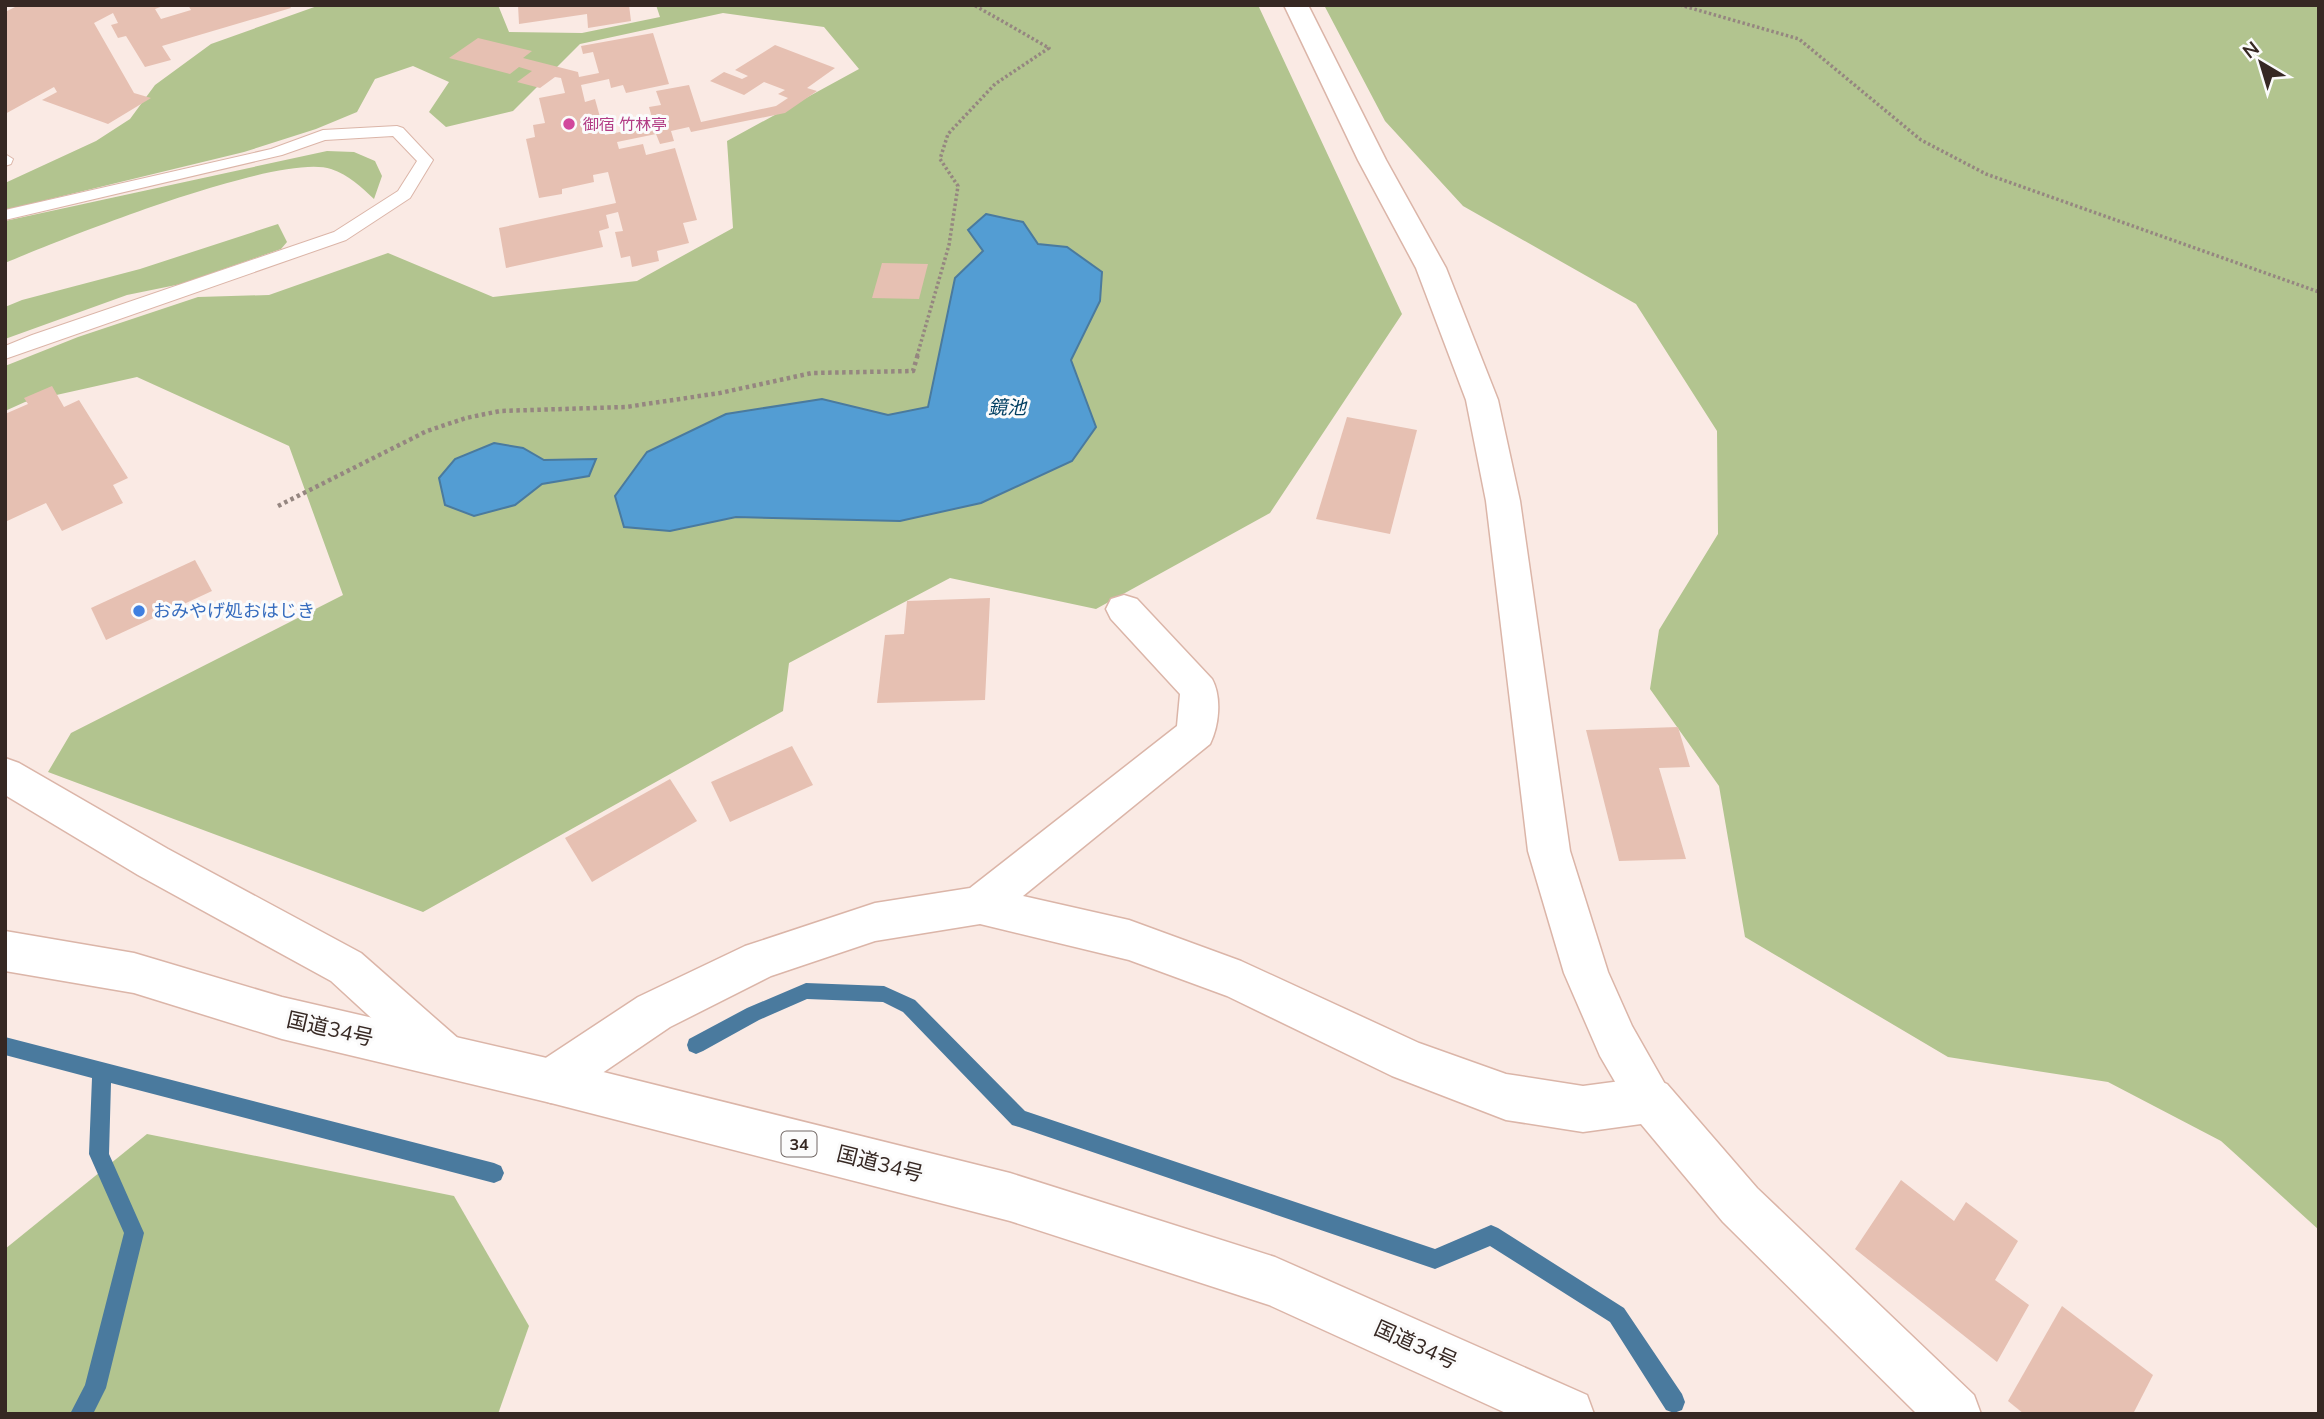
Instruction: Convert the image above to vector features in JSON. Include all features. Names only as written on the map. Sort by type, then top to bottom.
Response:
[{"type":"main road","points":[[1296,5],[1372,160],[1432,268],[1474,376],[1494,448],[1503,501],[1549,851],[1586,973],[1616,1041],[1651,1100],[1740,1205],[1955,1414]]},
{"type":"main road","points":[[980,905],[1196,733],[1199,690],[1124,609]]},
{"type":"main road","points":[[5,775],[153,862],[346,967],[444,1055]]},
{"type":"main road","points":[[551,1081],[654,1012],[760,960],[874,922],[980,905],[1129,940],[1241,981],[1408,1061],[1506,1097],[1583,1109],[1651,1100]]},
{"type":"main road","name":"国道34号","points":[[5,951],[134,973],[282,1018],[551,1081],[1010,1197],[1262,1278],[1568,1414]]},
{"type":"lane","points":[[5,215],[223,166],[276,152],[323,135],[397,131],[425,160],[404,194],[340,236],[38,339],[5,353]]},
{"type":"path","points":[[278,506],[427,431],[488,414],[532,409],[626,407],[720,393],[812,373],[913,371],[949,245],[958,186],[940,159],[948,134],[995,84],[1049,48],[974,5]]},
{"type":"path","points":[[1679,5],[1800,39],[1921,140],[1986,174],[2319,292]]},
{"type":"green space","points":[[320,5],[498,5],[509,32],[582,33],[660,17],[656,5],[1258,5],[1402,314],[1270,513],[1096,609],[950,578],[789,663],[783,711],[423,912],[48,772],[71,733],[343,595],[289,446],[137,377],[25,402],[5,411],[5,366],[78,337],[198,297],[269,295],[388,253],[493,297],[637,281],[733,228],[727,141],[859,69],[824,27],[723,13],[580,44],[513,111],[446,127],[429,112],[449,82],[413,66],[375,79],[357,112],[316,129],[244,152],[5,210],[5,183],[96,141],[130,119],[155,85],[211,44]]},
{"type":"green space","points":[[1324,5],[2319,5],[2319,1230],[2221,1141],[2108,1082],[1948,1057],[1745,937],[1719,786],[1650,689],[1659,630],[1718,534],[1717,431],[1636,304],[1463,206],[1385,121]]},
{"type":"green space","points":[[327,151],[354,152],[375,161],[382,176],[374,199],[349,178],[331,169],[304,167],[266,173],[119,218],[5,263],[5,221]]},
{"type":"green space","points":[[278,224],[287,242],[281,249],[181,284],[127,295],[5,339],[5,307],[22,300],[140,269]]},
{"type":"green space","points":[[147,1134],[454,1196],[529,1326],[498,1414],[5,1414],[5,1249]]},
{"type":"water","name":"鏡池","points":[[986,214],[1023,222],[1038,244],[1067,247],[1102,272],[1100,301],[1071,360],[1096,427],[1072,461],[981,503],[900,521],[736,517],[670,531],[624,527],[615,496],[647,452],[726,414],[822,399],[888,415],[928,407],[955,278],[983,251],[968,230]]},
{"type":"water","points":[[494,443],[523,448],[544,460],[596,459],[589,476],[542,484],[515,505],[474,516],[445,505],[439,478],[455,459]]},
{"type":"building","points":[[19,5],[166,5],[155,9],[161,19],[191,10],[188,5],[289,5],[291,8],[162,46],[171,60],[145,67],[126,36],[118,38],[111,25],[118,23],[113,13],[94,23],[134,93],[151,98],[108,124],[42,100],[57,92],[54,87],[5,114],[5,12]]},
{"type":"building","points":[[518,5],[629,5],[631,21],[588,28],[587,14],[519,24]]},
{"type":"building","points":[[653,33],[669,84],[626,93],[623,85],[611,88],[609,79],[581,85],[585,102],[595,99],[605,135],[654,125],[649,107],[661,105],[656,91],[689,85],[701,122],[776,106],[788,98],[778,94],[785,90],[764,82],[744,95],[710,81],[724,72],[742,79],[748,76],[735,70],[775,45],[835,68],[807,88],[817,91],[785,113],[691,132],[689,127],[671,131],[674,141],[660,144],[656,134],[617,142],[619,149],[643,144],[646,155],[675,148],[697,220],[683,223],[689,243],[657,251],[659,261],[632,267],[630,256],[621,258],[615,232],[623,231],[618,212],[606,215],[609,228],[599,231],[603,247],[506,268],[499,228],[616,203],[608,172],[593,175],[594,182],[562,189],[562,194],[539,198],[526,139],[535,137],[533,125],[545,123],[539,98],[565,93],[561,78],[555,77],[540,88],[517,82],[532,71],[519,67],[510,74],[449,58],[478,38],[532,51],[523,58],[578,72],[579,77],[599,73],[593,52],[583,54],[581,46]]},
{"type":"building","points":[[882,263],[928,264],[919,299],[872,298]]},
{"type":"building","points":[[52,386],[64,407],[79,400],[128,478],[113,485],[123,503],[62,531],[46,503],[5,522],[5,414],[28,404],[24,398]]},
{"type":"building","points":[[1347,417],[1417,430],[1390,534],[1316,519]]},
{"type":"building","points":[[195,560],[212,591],[106,640],[91,608]]},
{"type":"building","points":[[990,598],[985,700],[877,703],[885,635],[904,634],[907,601]]},
{"type":"building","points":[[1678,727],[1690,767],[1659,768],[1686,859],[1619,861],[1586,730]]},
{"type":"building","points":[[792,746],[813,785],[730,822],[711,782]]},
{"type":"building","points":[[670,779],[697,821],[592,882],[565,838]]},
{"type":"building","points":[[1901,1180],[1954,1221],[1966,1202],[2018,1241],[1995,1280],[2029,1305],[1997,1362],[1855,1249]]},
{"type":"building","points":[[2062,1306],[2153,1375],[2133,1414],[2024,1414],[2008,1401]]},
{"type":"waterway","points":[[696,1045],[753,1014],[806,991],[884,994],[909,1006],[1019,1118],[1435,1259],[1491,1235],[1617,1315],[1674,1402]]},
{"type":"waterway","points":[[5,1046],[102,1071]]},
{"type":"waterway","points":[[81,1414],[95,1388],[134,1233],[99,1154],[102,1071]]},
{"type":"waterway","points":[[102,1071],[494,1173]]},
{"type":"place","name":"御宿 竹林亭","points":[[569,124]]},
{"type":"place","name":"おみやげ処おはじき","points":[[139,611]]}]
